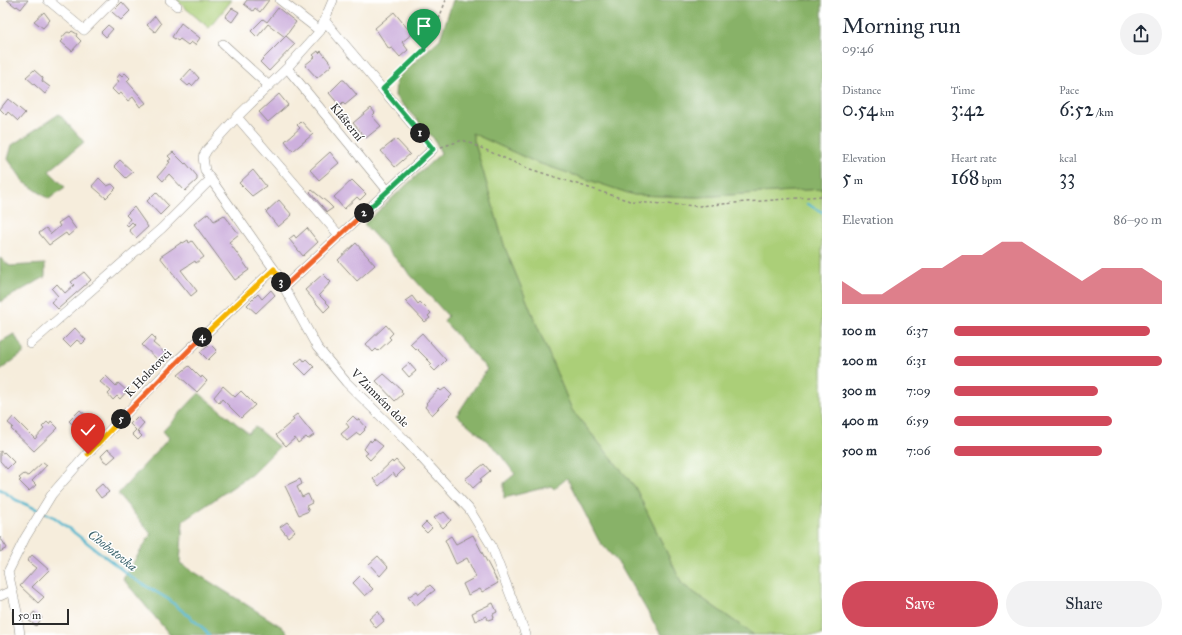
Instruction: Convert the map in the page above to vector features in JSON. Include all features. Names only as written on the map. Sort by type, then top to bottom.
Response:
[{"type":"street","points":[[48,0],[84,30],[114,0]]},
{"type":"street","points":[[280,0],[320,30]]},
{"type":"street","points":[[333,0],[320,30],[287,68],[237,117],[339,235]]},
{"type":"street","points":[[284,287],[433,149],[324,20]]},
{"type":"street","points":[[223,44],[268,85]]},
{"type":"street","name":"Klášterní","points":[[287,68],[388,191]]},
{"type":"street","name":"V Zimném dole","points":[[237,117],[206,150],[203,157],[205,171],[274,269],[317,347],[346,382],[404,439],[469,509],[491,545],[526,635]]},
{"type":"street","points":[[30,344],[162,228],[211,179]]},
{"type":"street","name":"K Holotovci","points":[[20,635],[17,612],[11,591],[8,572],[25,538],[52,494],[95,445],[177,361],[274,269]]},
{"type":"street","points":[[0,596],[11,591]]},
{"type":"path","points":[[383,89],[424,50],[431,40],[446,0]]},
{"type":"path","points":[[433,149],[463,140],[527,168],[633,202],[698,206],[822,196]]},
{"type":"green space","points":[[176,0],[232,0],[209,28]]},
{"type":"green space","points":[[453,0],[822,0],[822,189],[698,197],[634,195],[535,162],[472,133],[505,248],[572,410],[635,487],[682,584],[754,635],[661,635],[621,566],[599,541],[567,478],[554,489],[551,486],[504,498],[504,483],[515,474],[496,449],[457,415],[487,369],[444,321],[448,316],[364,224],[441,153],[434,139],[395,96],[396,79],[440,39]]},
{"type":"green space","points":[[59,114],[84,142],[49,171],[65,187],[49,199],[24,182],[8,159],[12,145]]},
{"type":"green space","points":[[472,133],[535,162],[634,195],[698,197],[822,189],[822,635],[754,635],[682,584],[635,487],[572,410],[505,248]]},
{"type":"green space","points":[[0,258],[10,266],[45,264],[45,277],[0,302]]},
{"type":"green space","points":[[14,334],[25,352],[0,370],[0,342]]},
{"type":"green space","points":[[199,393],[248,433],[255,427],[279,447],[252,474],[183,521],[180,563],[282,627],[289,635],[170,635],[123,579],[151,534],[118,494],[169,438],[163,431]]},
{"type":"building","points":[[7,0],[28,0],[21,9]]},
{"type":"building","points":[[247,0],[269,0],[260,12],[255,8],[253,11],[244,4]]},
{"type":"building","points":[[122,2],[130,11],[121,20],[112,12]]},
{"type":"building","points":[[232,8],[239,12],[232,22],[225,17]]},
{"type":"building","points":[[278,8],[296,22],[285,37],[268,24],[257,37],[251,31],[263,19],[267,22]]},
{"type":"building","points":[[44,12],[50,20],[43,28],[34,21]]},
{"type":"building","points":[[394,12],[412,34],[402,42],[408,50],[400,57],[392,48],[389,49],[375,28]]},
{"type":"building","points":[[155,16],[161,24],[155,32],[147,25]]},
{"type":"building","points":[[181,23],[200,38],[195,45],[191,42],[188,45],[180,39],[178,41],[172,37]]},
{"type":"building","points":[[108,25],[113,29],[106,37],[101,32]]},
{"type":"building","points":[[72,31],[77,34],[76,36],[81,41],[72,51],[61,42],[63,40],[61,39],[66,33],[70,33]]},
{"type":"building","points":[[286,36],[295,44],[269,71],[260,62]]},
{"type":"building","points":[[318,51],[319,53],[321,51],[332,65],[317,78],[305,65],[315,57],[313,55]]},
{"type":"building","points":[[191,69],[199,78],[192,86],[190,84],[188,86],[181,80]]},
{"type":"building","points":[[34,70],[43,78],[42,81],[50,87],[45,94],[26,77]]},
{"type":"building","points":[[125,73],[130,78],[127,81],[146,103],[140,107],[133,97],[128,101],[121,93],[118,95],[112,89],[119,81],[116,79],[120,74],[122,76]]},
{"type":"building","points":[[342,80],[344,80],[357,95],[345,105],[343,103],[340,106],[329,93]]},
{"type":"building","points":[[279,94],[288,105],[268,122],[259,112]]},
{"type":"building","points":[[8,99],[25,113],[18,121],[8,112],[6,115],[0,109]]},
{"type":"building","points":[[371,108],[375,113],[372,116],[381,126],[366,138],[353,123]]},
{"type":"building","points":[[301,121],[313,134],[293,151],[285,141],[300,128],[297,125]]},
{"type":"building","points":[[396,139],[410,154],[395,167],[381,151]]},
{"type":"building","points":[[173,152],[185,164],[186,163],[197,176],[197,180],[185,191],[169,174],[163,181],[158,176],[170,162],[168,161],[171,159],[168,156]]},
{"type":"building","points":[[330,152],[339,163],[319,180],[310,170]]},
{"type":"building","points":[[120,160],[133,172],[126,178],[114,166]]},
{"type":"building","points":[[253,170],[266,186],[252,196],[239,183]]},
{"type":"building","points":[[99,178],[107,186],[112,184],[116,188],[106,198],[92,186]]},
{"type":"building","points":[[352,180],[366,194],[360,200],[357,197],[344,209],[334,197]]},
{"type":"building","points":[[312,190],[333,208],[327,212],[310,192]]},
{"type":"building","points":[[156,192],[169,206],[160,215],[147,201]]},
{"type":"building","points":[[279,200],[292,215],[278,227],[266,212]]},
{"type":"building","points":[[134,207],[148,227],[136,238],[129,230],[135,225],[132,222],[128,226],[126,224],[130,219],[126,215]]},
{"type":"building","points":[[208,213],[214,221],[224,215],[239,234],[229,242],[249,270],[235,280],[194,224]]},
{"type":"building","points":[[67,217],[76,229],[68,236],[66,233],[49,245],[39,233],[46,228],[51,234],[60,226],[58,223]]},
{"type":"building","points":[[307,228],[318,242],[303,256],[289,239],[294,235],[296,238]]},
{"type":"building","points":[[188,240],[189,243],[192,241],[204,257],[196,263],[195,261],[181,270],[197,291],[191,296],[160,257],[182,242],[183,243]]},
{"type":"building","points":[[356,243],[375,265],[357,281],[338,260]]},
{"type":"building","points":[[84,272],[91,280],[58,309],[51,302],[58,296],[52,289],[57,284],[65,293],[74,285],[71,282]]},
{"type":"building","points":[[323,274],[331,282],[319,295],[330,306],[324,312],[305,290]]},
{"type":"building","points":[[271,290],[275,295],[256,313],[247,305],[258,294],[262,299]]},
{"type":"building","points":[[412,296],[418,304],[420,302],[431,313],[428,316],[430,318],[425,322],[405,301]]},
{"type":"building","points":[[386,325],[393,333],[389,337],[391,339],[378,351],[376,349],[373,352],[366,344]]},
{"type":"building","points":[[75,328],[86,340],[82,344],[77,340],[70,347],[63,340]]},
{"type":"building","points":[[422,333],[446,360],[435,371],[430,366],[432,364],[410,344]]},
{"type":"building","points":[[152,335],[156,339],[153,343],[165,353],[158,360],[142,345]]},
{"type":"building","points":[[208,345],[209,347],[211,345],[217,351],[208,360],[200,352]]},
{"type":"building","points":[[302,358],[304,361],[306,359],[314,367],[306,375],[295,364]]},
{"type":"building","points":[[409,363],[416,371],[409,377],[402,369]]},
{"type":"building","points":[[189,366],[201,378],[202,376],[207,381],[197,392],[178,375]]},
{"type":"building","points":[[384,374],[402,390],[401,391],[403,394],[395,401],[376,381]]},
{"type":"building","points":[[106,376],[116,386],[118,383],[127,391],[120,399],[117,396],[113,400],[108,394],[111,391],[100,382]]},
{"type":"building","points":[[223,386],[235,397],[241,391],[255,405],[241,418],[222,399],[219,403],[214,397]]},
{"type":"building","points":[[445,388],[452,395],[432,415],[425,407],[427,404],[426,403],[439,389],[441,391]]},
{"type":"building","points":[[80,410],[96,424],[89,431],[78,421],[74,426],[69,421]]},
{"type":"building","points":[[297,414],[314,435],[308,439],[306,437],[298,443],[295,438],[286,446],[276,435],[294,420],[292,418]]},
{"type":"building","points":[[353,416],[357,420],[359,419],[366,427],[360,435],[357,433],[347,441],[341,434],[349,427],[346,423]]},
{"type":"building","points":[[13,417],[35,439],[44,429],[42,427],[47,422],[49,424],[51,421],[58,428],[34,451],[11,429],[13,427],[8,423]]},
{"type":"building","points":[[137,417],[144,423],[137,431],[142,436],[138,440],[132,434],[136,430],[130,424]]},
{"type":"building","points":[[374,439],[383,446],[370,460],[365,455],[368,453],[364,449],[370,440],[371,442]]},
{"type":"building","points":[[108,449],[116,456],[108,463],[104,461],[101,456]]},
{"type":"building","points":[[0,451],[3,453],[4,452],[14,462],[7,469],[0,461]]},
{"type":"building","points":[[396,460],[404,469],[396,477],[393,473],[379,486],[373,479],[392,461],[393,463]]},
{"type":"building","points":[[43,462],[47,465],[32,481],[36,485],[29,491],[19,481],[21,480],[19,478],[24,474],[28,476]]},
{"type":"building","points":[[484,464],[490,471],[480,479],[482,480],[473,488],[465,479]]},
{"type":"building","points":[[300,479],[302,484],[297,487],[302,497],[308,494],[312,503],[306,506],[309,511],[299,515],[285,486]]},
{"type":"building","points":[[102,484],[109,492],[101,498],[95,490]]},
{"type":"building","points":[[444,512],[451,520],[443,528],[434,518],[440,513],[441,514]]},
{"type":"building","points":[[287,522],[295,531],[288,537],[280,527]]},
{"type":"building","points":[[426,522],[432,528],[427,533],[421,527]]},
{"type":"building","points":[[473,535],[498,583],[482,592],[480,589],[468,595],[463,584],[476,577],[467,558],[456,564],[445,540],[451,536],[456,544]]},
{"type":"building","points":[[0,537],[7,548],[0,552]]},
{"type":"building","points":[[32,555],[49,570],[32,587],[44,597],[38,603],[20,586],[36,568],[27,561]]},
{"type":"building","points":[[378,556],[388,567],[380,576],[369,564]]},
{"type":"building","points":[[360,576],[373,589],[365,596],[353,583]]},
{"type":"building","points":[[430,585],[435,590],[415,606],[408,597],[417,591],[419,594]]},
{"type":"building","points":[[493,603],[497,612],[493,614],[494,618],[488,620],[486,616],[475,621],[472,613]]},
{"type":"building","points":[[378,611],[384,621],[376,628],[369,619]]},
{"type":"building","points":[[34,612],[42,618],[36,626],[28,620]]},
{"type":"waterway","points":[[807,204],[822,212]]},
{"type":"waterway","name":"Chobotovka","points":[[0,489],[16,500],[54,517],[134,579],[168,599],[203,628],[209,635]]},
{"type":"route","points":[[88,454],[177,361],[274,269],[284,287],[433,149],[383,89],[393,82],[424,50]]}]
